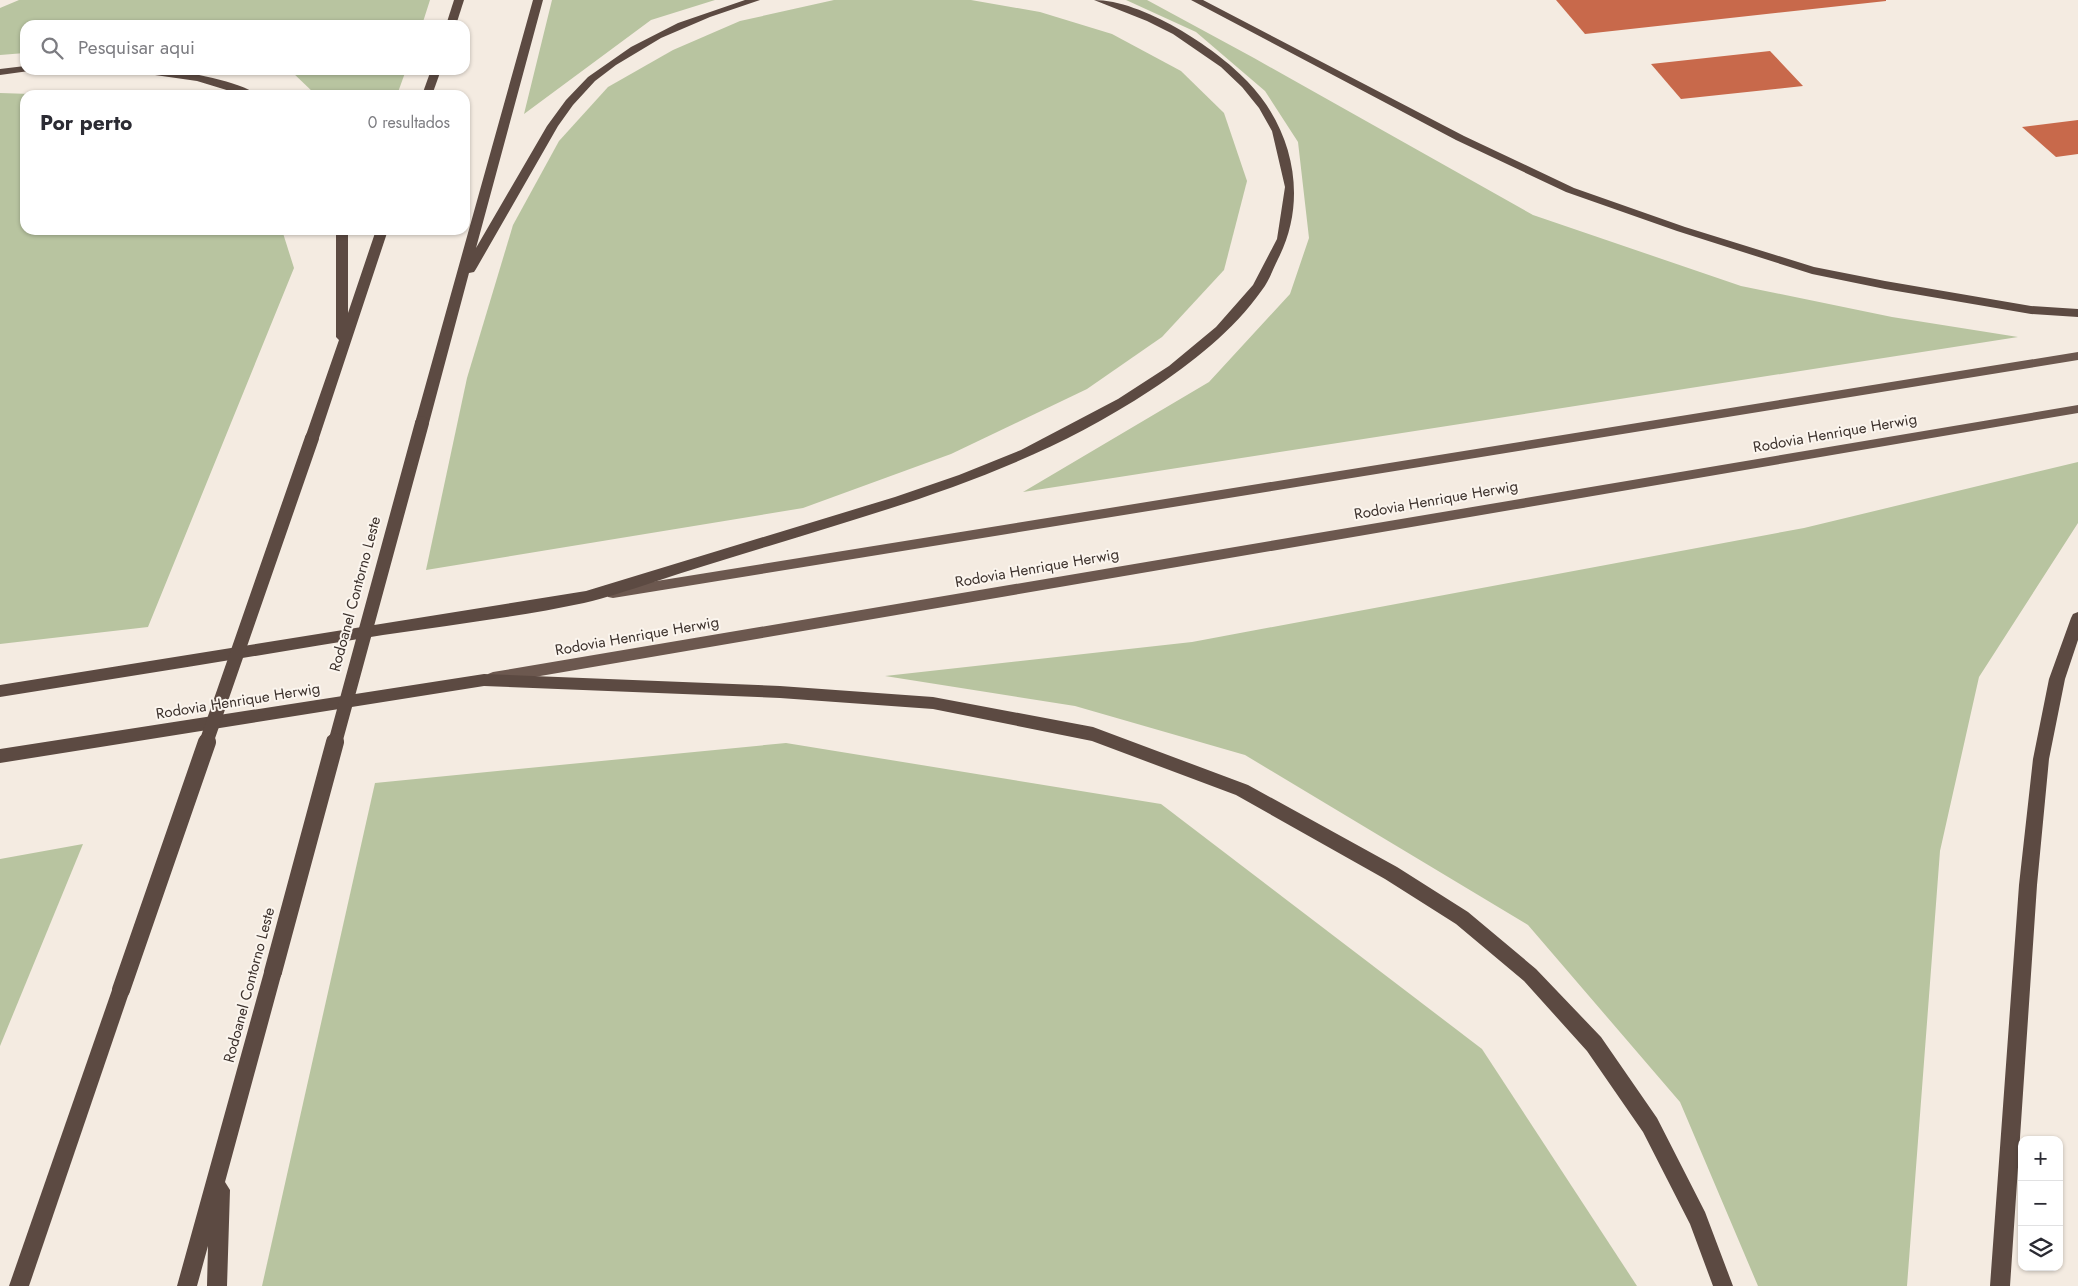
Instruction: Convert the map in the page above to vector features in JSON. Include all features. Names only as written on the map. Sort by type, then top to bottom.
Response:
[{"type":"highway","points":[[453,20],[459,0]]},
{"type":"highway","name":"Rodoanel Contorno Leste","points":[[187,1286],[538,0]]},
{"type":"highway","points":[[458,290],[529,163],[574,97],[598,75],[627,54],[660,35],[700,18],[755,0]]},
{"type":"highway","points":[[587,597],[934,489],[1024,454],[1104,413],[1166,376],[1213,338],[1249,299],[1272,266],[1284,239],[1291,201],[1287,159],[1276,128],[1258,100],[1234,74],[1205,49],[1153,20],[1099,0]]},
{"type":"highway","points":[[1196,0],[1460,138],[1570,190],[1672,226],[1812,270],[2031,310],[2078,313]]},
{"type":"highway","points":[[0,72],[20,70]]},
{"type":"highway","points":[[173,75],[199,79],[240,90]]},
{"type":"highway","points":[[429,90],[434,75]]},
{"type":"highway","points":[[342,235],[342,351]]},
{"type":"highway","points":[[19,1286],[380,235]]},
{"type":"highway","points":[[0,691],[2078,356]]},
{"type":"highway","name":"Rodovia Henrique Herwig","points":[[0,756],[484,680],[2078,409]]},
{"type":"highway","points":[[2000,1286],[2028,885],[2041,759],[2057,679],[2078,618]]},
{"type":"highway","points":[[484,680],[780,692],[933,704],[1093,734],[1242,790],[1391,873],[1462,918],[1530,975],[1594,1044],[1650,1125],[1698,1219],[1723,1286]]},
{"type":"highway","points":[[217,1286],[221,1166]]},
{"type":"green space","points":[[19,0],[430,0],[424,20],[20,20],[20,53],[0,55],[0,8]]},
{"type":"green space","points":[[552,0],[715,0],[651,20],[524,114]]},
{"type":"green space","points":[[834,0],[971,0],[1040,12],[1112,34],[1181,71],[1224,113],[1247,181],[1224,270],[1162,337],[1087,389],[951,454],[803,508],[426,570],[467,378],[513,225],[559,141],[608,87],[673,50],[740,21]]},
{"type":"green space","points":[[1126,0],[1147,0],[1533,215],[1741,286],[1892,317],[2018,337],[1023,492],[1209,382],[1290,294],[1309,238],[1298,142],[1265,91],[1196,32]]},
{"type":"green space","points":[[295,75],[404,75],[399,90],[311,90]]},
{"type":"green space","points":[[0,93],[20,94],[20,235],[284,235],[294,268],[148,627],[0,644]]},
{"type":"green space","points":[[2078,462],[2078,523],[1979,677],[1940,851],[1907,1286],[1758,1286],[1680,1102],[1528,925],[1245,755],[1075,706],[885,676],[1192,642],[1804,528]]},
{"type":"green space","points":[[786,743],[1161,804],[1482,1049],[1637,1286],[262,1286],[375,783]]},
{"type":"green space","points":[[83,844],[0,1046],[0,859]]},
{"type":"building","points":[[1556,0],[1886,0],[1886,1],[1585,34]]},
{"type":"building","points":[[1770,51],[1803,86],[1681,99],[1651,64]]},
{"type":"building","points":[[2078,120],[2078,154],[2056,157],[2022,127]]}]
